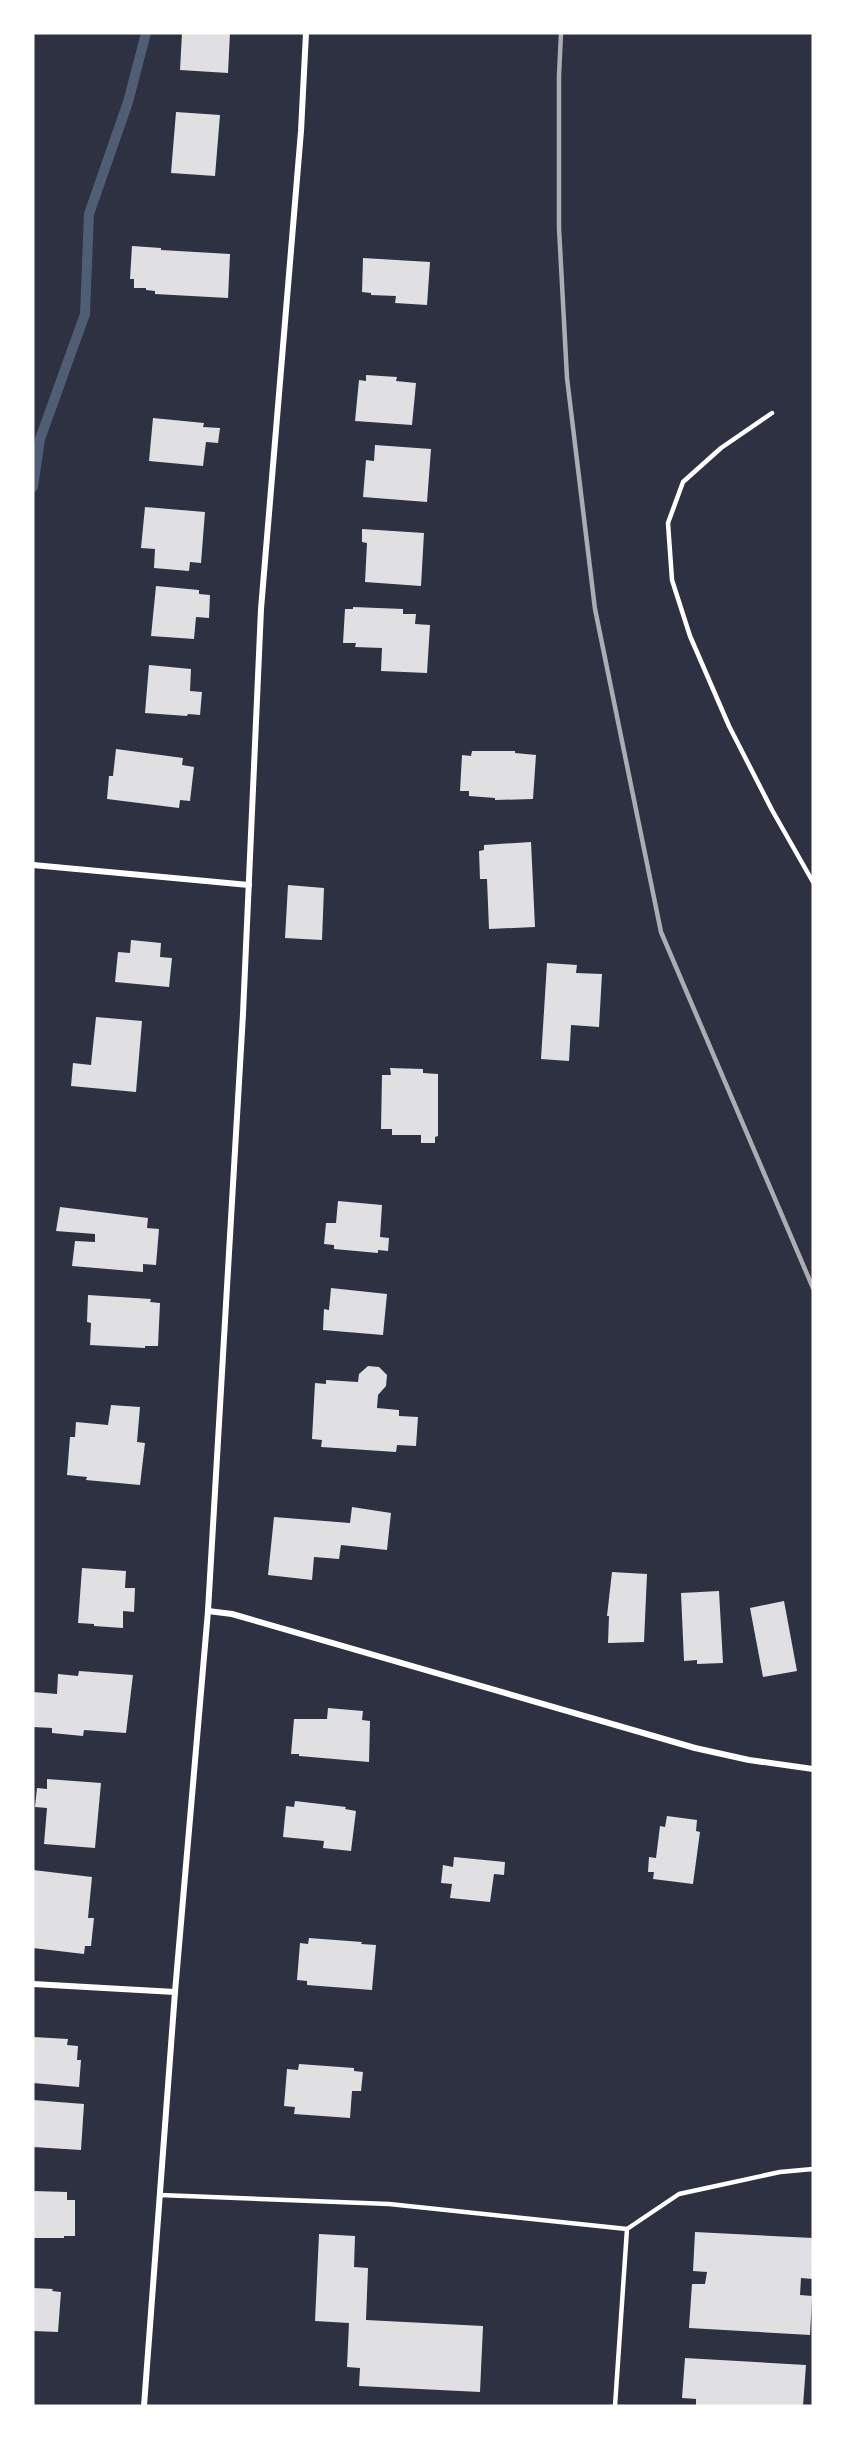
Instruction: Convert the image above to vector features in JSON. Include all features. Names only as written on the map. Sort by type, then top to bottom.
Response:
[{"type":"street","points":[[144,2406],[175,1992],[208,1611],[249,885],[261,609],[301,132],[306,33]]},
{"type":"street","points":[[33,865],[249,885]]},
{"type":"street","points":[[208,1611],[243,1617],[695,1748],[749,1760],[813,1769]]},
{"type":"street","points":[[33,1984],[175,1992]]},
{"type":"lane","points":[[772,413],[721,448],[683,482],[668,523],[672,580],[690,636],[729,726],[772,810],[813,882]]},
{"type":"lane","points":[[160,2195],[389,2204],[627,2229],[679,2194],[780,2172],[813,2169]]},
{"type":"lane","points":[[615,2406],[627,2229]]},
{"type":"building","points":[[182,33],[230,33],[228,73],[180,70]]},
{"type":"building","points":[[176,112],[220,115],[215,176],[171,173]]},
{"type":"building","points":[[132,246],[230,254],[228,298],[155,294],[155,291],[146,290],[146,288],[134,288],[134,279],[130,279]]},
{"type":"building","points":[[363,258],[430,262],[427,305],[395,303],[396,296],[371,295],[371,293],[362,292]]},
{"type":"building","points":[[366,375],[397,377],[396,381],[416,383],[412,425],[355,421],[359,380],[366,381]]},
{"type":"building","points":[[153,418],[204,423],[203,427],[220,428],[218,443],[206,442],[203,466],[149,461]]},
{"type":"building","points":[[375,445],[431,449],[427,502],[363,497],[366,460],[374,461]]},
{"type":"building","points":[[145,507],[205,512],[201,563],[190,562],[189,571],[154,568],[155,549],[141,548]]},
{"type":"building","points":[[362,529],[424,533],[421,586],[365,582],[367,543],[362,542]]},
{"type":"building","points":[[156,586],[199,590],[199,594],[210,595],[209,618],[196,617],[194,639],[151,636]]},
{"type":"building","points":[[353,607],[403,609],[403,614],[416,614],[415,624],[430,625],[427,673],[381,671],[382,648],[355,647],[356,643],[343,643],[345,609],[353,609]]},
{"type":"building","points":[[149,665],[191,669],[190,691],[202,692],[200,715],[145,713]]},
{"type":"building","points":[[116,749],[183,758],[182,765],[194,767],[190,801],[180,800],[179,808],[107,799],[109,776],[113,776]]},
{"type":"building","points":[[472,751],[515,751],[515,753],[536,755],[533,799],[495,800],[495,798],[469,796],[469,791],[460,791],[462,755],[471,756]]},
{"type":"building","points":[[531,842],[535,927],[489,929],[487,879],[480,879],[479,851],[484,850],[484,845]]},
{"type":"building","points":[[288,885],[324,888],[322,940],[285,938]]},
{"type":"building","points":[[131,940],[161,943],[160,957],[172,958],[169,987],[115,982],[118,952],[130,953]]},
{"type":"building","points":[[547,963],[577,965],[576,973],[602,974],[599,1027],[571,1025],[569,1061],[541,1059]]},
{"type":"building","points":[[96,1017],[142,1021],[136,1092],[71,1086],[73,1063],[91,1065]]},
{"type":"building","points":[[390,1068],[423,1069],[423,1073],[438,1074],[438,1136],[435,1137],[435,1143],[421,1143],[421,1135],[392,1135],[392,1129],[381,1129],[382,1075],[391,1075]]},
{"type":"building","points":[[338,1201],[382,1205],[380,1237],[389,1238],[388,1251],[378,1250],[378,1253],[334,1249],[334,1245],[324,1244],[326,1223],[336,1223]]},
{"type":"building","points":[[60,1207],[148,1218],[147,1228],[159,1229],[156,1265],[143,1264],[143,1272],[72,1266],[75,1241],[95,1242],[95,1234],[56,1231]]},
{"type":"building","points":[[331,1288],[387,1294],[383,1335],[323,1330],[324,1309],[329,1310]]},
{"type":"building","points":[[88,1295],[151,1299],[150,1302],[160,1303],[158,1346],[145,1346],[145,1348],[90,1345],[91,1323],[87,1322]]},
{"type":"building","points":[[368,1366],[379,1367],[387,1375],[386,1386],[378,1395],[377,1408],[399,1410],[399,1416],[418,1417],[416,1446],[397,1445],[396,1452],[321,1447],[322,1440],[312,1439],[315,1383],[326,1384],[326,1380],[358,1382],[359,1374]]},
{"type":"building","points":[[111,1405],[140,1407],[137,1442],[145,1443],[140,1485],[86,1480],[87,1477],[67,1475],[70,1437],[75,1437],[76,1422],[108,1425]]},
{"type":"building","points":[[352,1507],[391,1513],[387,1550],[341,1545],[339,1559],[314,1557],[312,1580],[268,1575],[274,1517],[350,1523]]},
{"type":"building","points":[[82,1568],[126,1571],[125,1588],[135,1588],[134,1612],[123,1611],[123,1628],[78,1623]]},
{"type":"building","points":[[612,1572],[647,1574],[644,1642],[608,1643],[609,1616],[607,1616]]},
{"type":"building","points":[[719,1591],[723,1663],[697,1664],[697,1660],[684,1661],[681,1593]]},
{"type":"building","points":[[784,1601],[797,1671],[763,1677],[750,1608]]},
{"type":"building","points":[[79,1671],[133,1675],[126,1733],[84,1730],[83,1736],[52,1733],[52,1728],[33,1727],[33,1692],[57,1694],[58,1674],[78,1676]]},
{"type":"building","points":[[328,1708],[363,1711],[362,1720],[370,1721],[369,1762],[291,1754],[294,1719],[327,1719]]},
{"type":"building","points":[[47,1779],[101,1783],[95,1848],[44,1844],[47,1808],[35,1807],[37,1788],[47,1789]]},
{"type":"building","points":[[295,1801],[346,1807],[345,1809],[356,1811],[351,1851],[323,1848],[324,1841],[283,1837],[286,1806],[294,1807]]},
{"type":"building","points":[[667,1816],[697,1820],[696,1831],[700,1832],[693,1884],[653,1879],[654,1872],[648,1872],[649,1857],[656,1858],[660,1826],[665,1827]]},
{"type":"building","points":[[454,1857],[505,1862],[504,1875],[494,1874],[490,1902],[450,1898],[452,1884],[441,1883],[443,1865],[453,1867]]},
{"type":"building","points":[[33,1870],[92,1877],[88,1918],[94,1918],[91,1946],[85,1946],[84,1954],[33,1948]]},
{"type":"building","points":[[309,1938],[376,1945],[372,1990],[307,1985],[307,1981],[297,1980],[300,1943],[308,1944]]},
{"type":"building","points":[[33,2037],[68,2039],[67,2045],[78,2046],[77,2060],[81,2060],[79,2087],[33,2083]]},
{"type":"building","points":[[299,2064],[354,2068],[354,2071],[363,2072],[361,2091],[352,2091],[350,2118],[294,2114],[295,2107],[284,2106],[287,2069],[298,2070]]},
{"type":"building","points":[[33,2100],[84,2104],[81,2150],[33,2147]]},
{"type":"building","points":[[33,2191],[67,2192],[67,2200],[75,2200],[75,2236],[33,2238]]},
{"type":"building","points":[[695,2232],[813,2238],[813,2279],[801,2278],[800,2295],[812,2296],[810,2335],[689,2328],[692,2284],[705,2284],[707,2272],[693,2271]]},
{"type":"building","points":[[319,2234],[355,2236],[354,2267],[368,2268],[366,2320],[483,2326],[480,2392],[359,2386],[360,2368],[347,2367],[349,2323],[315,2321]]},
{"type":"building","points":[[33,2288],[53,2289],[52,2291],[61,2292],[58,2332],[33,2331]]},
{"type":"building","points":[[685,2358],[806,2365],[803,2406],[696,2406],[696,2399],[682,2398]]},
{"type":"waterway","points":[[33,487],[40,439],[85,314],[89,214],[128,102],[146,33]]},
{"type":"railway","points":[[561,33],[559,228],[567,378],[595,609],[661,932],[813,1288]]}]
